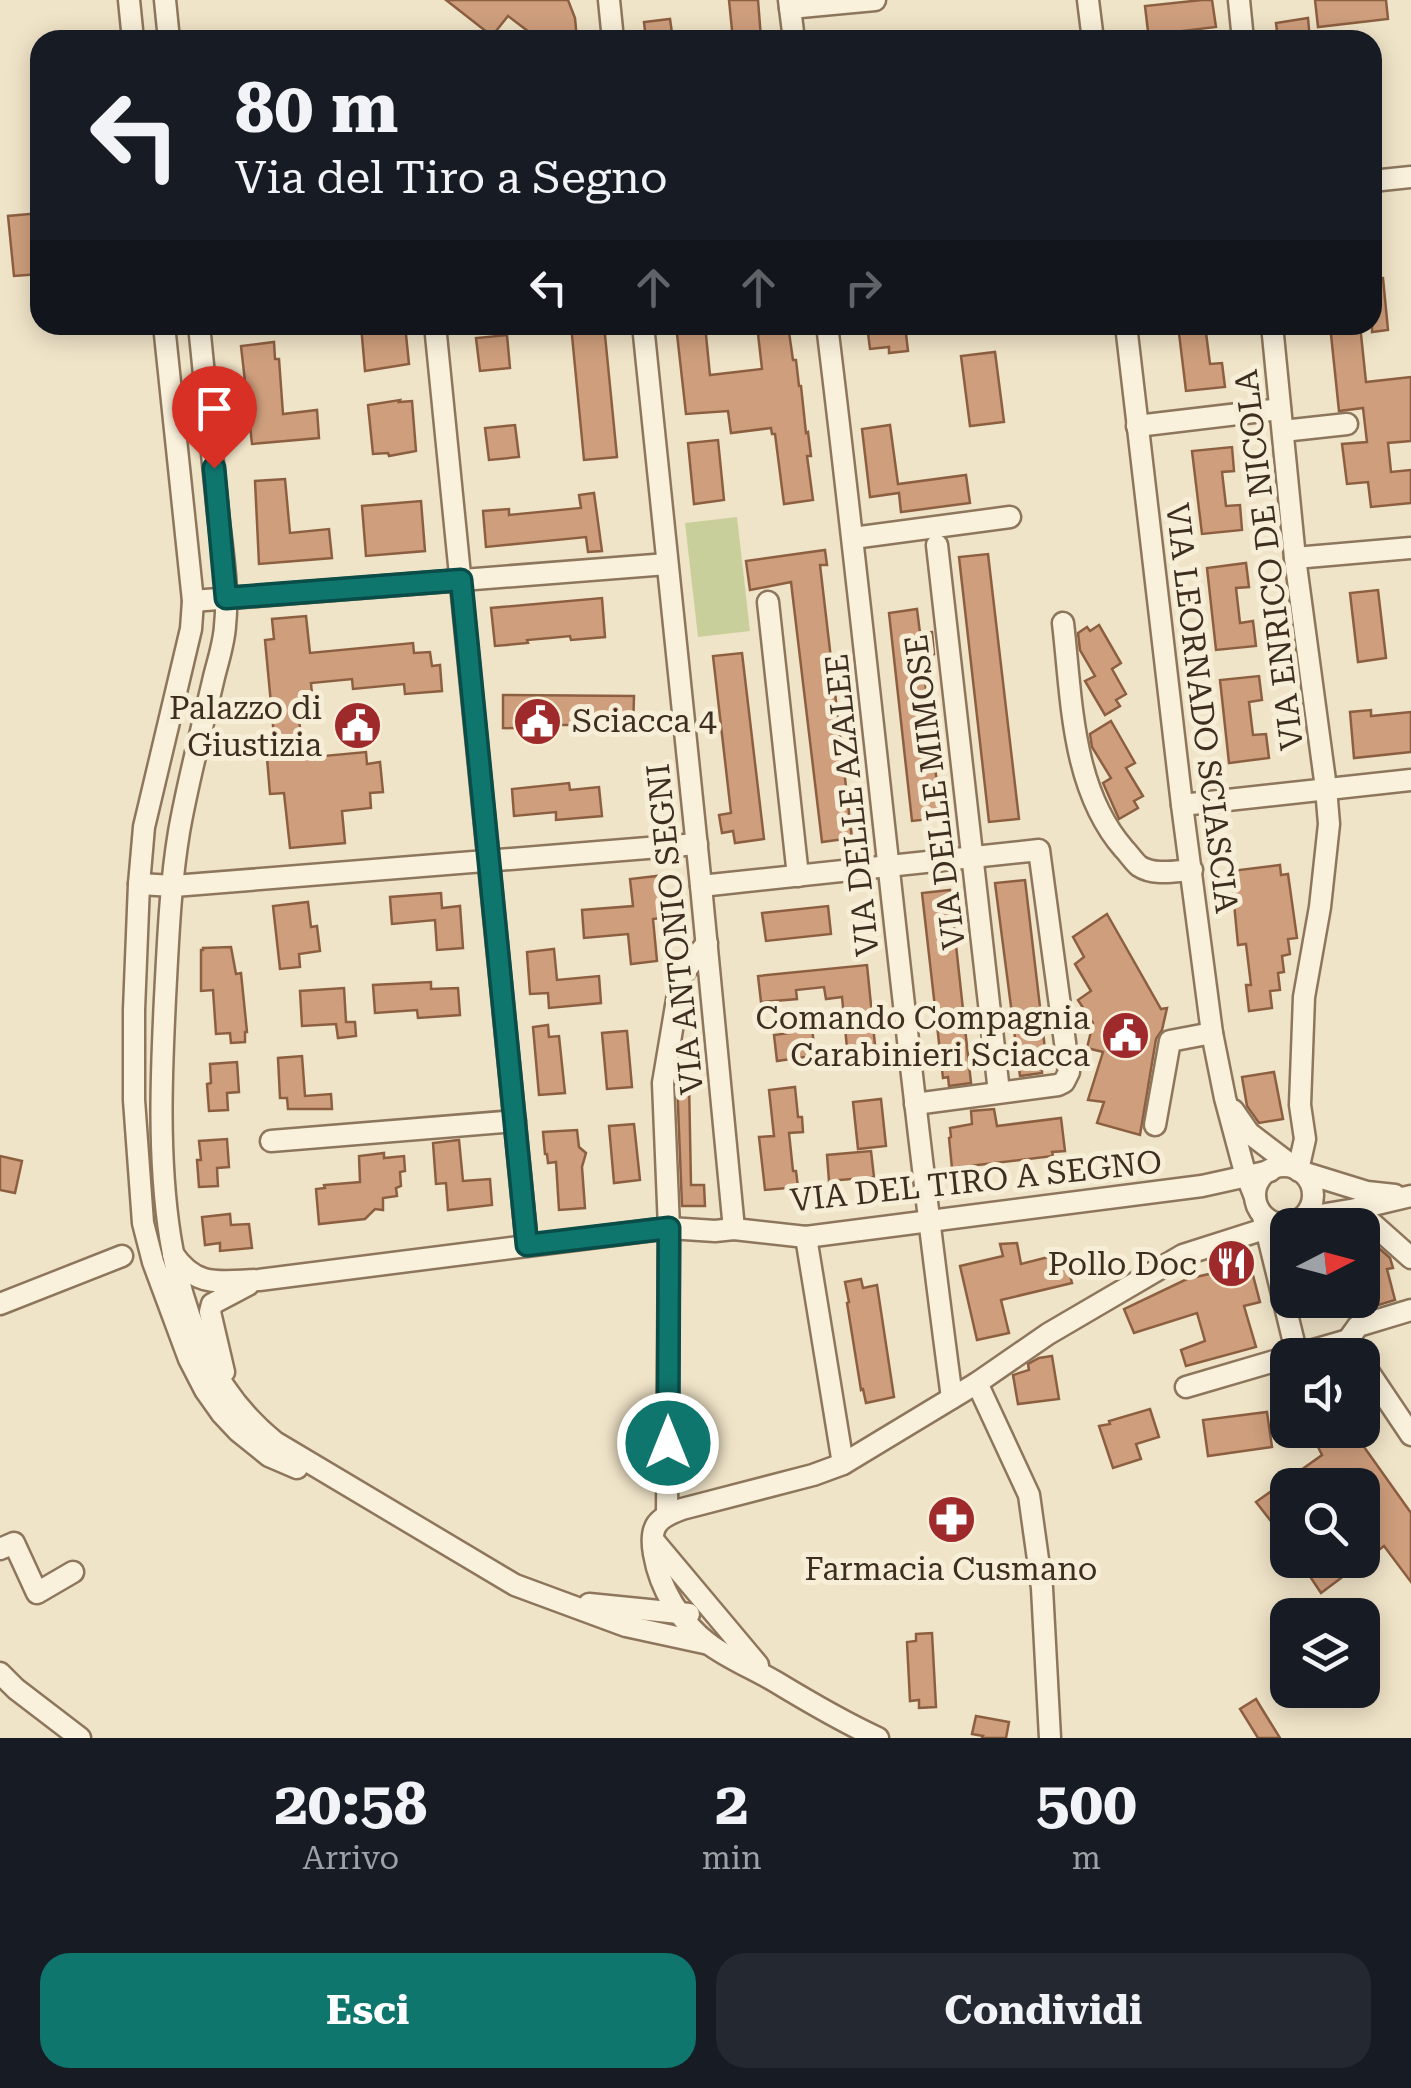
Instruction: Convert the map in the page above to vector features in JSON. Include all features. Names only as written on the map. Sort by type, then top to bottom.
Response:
[{"type":"street","points":[[129,0],[132,30]]},
{"type":"street","points":[[165,0],[168,30]]},
{"type":"street","points":[[609,0],[612,30]]},
{"type":"street","points":[[793,30],[790,4],[875,0]]},
{"type":"street","points":[[1088,0],[1092,30]]},
{"type":"street","points":[[1240,0],[1242,30]]},
{"type":"street","points":[[1382,180],[1411,177]]},
{"type":"street","points":[[165,335],[193,601],[191,629],[144,827],[139,884],[134,1100],[143,1222],[152,1262],[189,1360],[230,1423],[269,1456],[366,1498]]},
{"type":"street","points":[[200,335],[226,598],[225,627],[179,833],[170,909],[162,1097],[168,1232],[185,1302],[205,1354],[232,1400],[274,1442],[515,1585],[626,1626],[709,1644]]},
{"type":"street","points":[[436,335],[527,1245]]},
{"type":"street","name":"VIA ANTONIO SEGNI","points":[[644,335],[734,1229]]},
{"type":"street","name":"VIA DELLE AZALEE","points":[[828,335],[928,1221],[952,1398]]},
{"type":"street","name":"VIA LEORNADO SCIASCIA","points":[[1127,335],[1212,1034],[1246,1176],[1264,1213],[1293,1338]]},
{"type":"street","name":"VIA ENRICO DE NICOLA","points":[[1273,335],[1329,824],[1304,998],[1300,1105],[1305,1140],[1298,1170]]},
{"type":"street","points":[[1137,426],[1280,409]]},
{"type":"street","points":[[1283,431],[1346,424]]},
{"type":"street","points":[[854,538],[1010,517]]},
{"type":"street","name":"VIA DELLE MIMOSE","points":[[936,545],[999,1092]]},
{"type":"street","points":[[1296,558],[1411,548]]},
{"type":"street","points":[[193,601],[668,564]]},
{"type":"street","points":[[768,602],[798,876]]},
{"type":"street","points":[[1063,622],[1076,745],[1091,791],[1113,836],[1140,867],[1159,872],[1192,870]]},
{"type":"street","points":[[1182,805],[1411,780]]},
{"type":"street","points":[[139,884],[174,886],[697,844]]},
{"type":"street","points":[[701,886],[1039,850],[1069,1072],[1058,1085],[915,1104]]},
{"type":"street","points":[[667,1514],[669,1228],[663,1083],[680,976],[707,943]]},
{"type":"street","points":[[1156,1125],[1170,1042],[1212,1034]]},
{"type":"street","points":[[1225,1098],[1249,1132],[1310,1182],[1313,1198],[1309,1208]]},
{"type":"street","points":[[271,1142],[515,1121]]},
{"type":"street","points":[[1264,1213],[1259,1182],[1270,1171],[1283,1166],[1368,1192],[1409,1196]]},
{"type":"street","name":"VIA DEL TIRO A SEGNO","points":[[172,1252],[182,1267],[197,1278],[222,1282],[259,1280],[669,1228],[734,1229],[806,1237],[1202,1186],[1270,1171]]},
{"type":"street","points":[[1202,1186],[1236,1192],[1270,1216]]},
{"type":"street","points":[[1364,1208],[1409,1196]]},
{"type":"street","points":[[878,1738],[709,1644],[678,1613],[658,1573],[651,1538],[655,1525],[667,1514],[812,1476],[850,1460],[1048,1334],[1264,1213]]},
{"type":"street","points":[[1380,1231],[1411,1258]]},
{"type":"street","points":[[806,1237],[850,1460]]},
{"type":"street","points":[[0,1304],[122,1256]]},
{"type":"street","points":[[232,1400],[210,1312],[217,1299],[259,1280]]},
{"type":"street","points":[[1355,1338],[1358,1326],[1411,1310]]},
{"type":"street","points":[[1186,1387],[1270,1363]]},
{"type":"street","points":[[977,1382],[1028,1494],[1042,1588],[1050,1738]]},
{"type":"street","points":[[1380,1389],[1411,1435]]},
{"type":"street","points":[[651,1538],[768,1678]]},
{"type":"street","points":[[0,1550],[14,1543],[37,1592],[73,1572]]},
{"type":"street","points":[[622,1608],[641,1601],[658,1573]]},
{"type":"street","points":[[552,1600],[716,1616]]},
{"type":"street","points":[[0,1672],[80,1738]]},
{"type":"green space","points":[[737,517],[750,631],[698,637],[685,523]]},
{"type":"building","points":[[446,0],[568,0],[576,30],[526,30],[508,16],[497,30],[484,30]]},
{"type":"building","points":[[729,0],[758,0],[760,30],[732,30]]},
{"type":"building","points":[[1212,0],[1216,27],[1148,30],[1145,6]]},
{"type":"building","points":[[1315,0],[1386,0],[1388,19],[1318,27]]},
{"type":"building","points":[[1308,18],[1309,30],[1277,30],[1276,23]]},
{"type":"building","points":[[670,19],[672,30],[645,30],[644,22]]},
{"type":"building","points":[[30,214],[30,275],[14,276],[8,216]]},
{"type":"building","points":[[1382,278],[1388,330],[1382,331]]},
{"type":"building","points":[[362,335],[406,335],[409,364],[365,371]]},
{"type":"building","points":[[507,335],[510,368],[480,371],[476,338]]},
{"type":"building","points":[[572,335],[605,335],[617,457],[584,460]]},
{"type":"building","points":[[677,335],[706,335],[710,375],[762,369],[758,335],[789,335],[808,432],[813,500],[784,504],[771,428],[731,433],[728,411],[686,414]]},
{"type":"building","points":[[868,335],[906,335],[908,351],[870,349]]},
{"type":"building","points":[[1179,335],[1206,335],[1210,364],[1222,363],[1225,387],[1186,391]]},
{"type":"building","points":[[1331,335],[1361,335],[1366,382],[1411,377],[1411,441],[1388,443],[1391,472],[1411,470],[1411,503],[1371,507],[1368,482],[1347,484],[1342,444],[1367,442],[1363,408],[1339,411]]},
{"type":"building","points":[[274,342],[283,414],[317,410],[319,438],[252,444],[241,346]]},
{"type":"building","points":[[995,352],[1004,422],[970,426],[961,356]]},
{"type":"building","points":[[412,401],[416,451],[389,456],[373,454],[368,405]]},
{"type":"building","points":[[515,425],[519,457],[489,460],[485,428]]},
{"type":"building","points":[[890,425],[898,484],[966,475],[970,503],[901,512],[899,493],[870,497],[862,429]]},
{"type":"building","points":[[718,440],[724,500],[694,504],[688,443]]},
{"type":"building","points":[[1232,447],[1234,471],[1222,472],[1226,506],[1240,505],[1242,530],[1202,534],[1192,451]]},
{"type":"building","points":[[285,479],[290,533],[329,529],[332,558],[259,564],[255,481]]},
{"type":"building","points":[[594,493],[602,551],[588,552],[586,537],[486,547],[483,511],[509,509],[509,515],[581,508],[579,495]]},
{"type":"building","points":[[421,501],[425,551],[366,556],[362,506]]},
{"type":"building","points":[[825,550],[827,565],[820,565],[852,838],[822,842],[791,582],[750,590],[746,561]]},
{"type":"building","points":[[988,554],[1019,819],[989,822],[959,557]]},
{"type":"building","points":[[1246,563],[1249,587],[1236,588],[1240,623],[1253,621],[1256,646],[1216,650],[1207,568]]},
{"type":"building","points":[[1378,590],[1386,658],[1358,662],[1350,593]]},
{"type":"building","points":[[602,598],[605,637],[571,640],[570,636],[495,646],[491,608]]},
{"type":"building","points":[[917,609],[920,633],[932,632],[934,654],[922,655],[941,818],[912,821],[889,613]]},
{"type":"building","points":[[306,616],[310,653],[413,643],[414,653],[430,652],[432,666],[440,665],[442,691],[405,694],[404,684],[353,689],[352,679],[311,683],[313,706],[298,708],[303,758],[366,752],[367,764],[380,762],[383,792],[370,793],[371,808],[342,811],[345,843],[290,848],[284,793],[270,794],[267,758],[276,757],[265,640],[274,639],[272,619]]},
{"type":"building","points":[[1099,625],[1121,663],[1112,669],[1126,694],[1116,700],[1120,706],[1105,715],[1085,681],[1095,676],[1080,650],[1078,633]]},
{"type":"building","points":[[742,653],[764,839],[735,843],[733,831],[722,833],[719,815],[731,813],[713,656]]},
{"type":"building","points":[[1259,676],[1262,700],[1249,702],[1253,735],[1266,734],[1269,758],[1229,763],[1220,680]]},
{"type":"building","points":[[503,695],[634,696],[633,729],[586,729],[586,725],[503,728]]},
{"type":"building","points":[[1371,710],[1371,716],[1411,712],[1411,752],[1354,758],[1350,712]]},
{"type":"building","points":[[1111,721],[1135,763],[1126,768],[1143,796],[1134,801],[1138,808],[1119,819],[1103,783],[1111,778],[1092,747],[1090,734]]},
{"type":"building","points":[[569,783],[570,790],[599,787],[602,816],[556,820],[556,812],[514,816],[512,789]]},
{"type":"building","points":[[1280,865],[1281,875],[1288,874],[1297,938],[1288,939],[1290,954],[1282,956],[1284,972],[1278,973],[1280,990],[1270,991],[1272,1008],[1249,1011],[1246,985],[1251,985],[1246,944],[1238,945],[1231,871]]},
{"type":"building","points":[[657,876],[661,918],[653,919],[657,961],[631,964],[628,934],[584,938],[582,910],[633,906],[630,879]]},
{"type":"building","points":[[1025,880],[1047,1066],[1042,1067],[1042,1073],[1020,1076],[995,883]]},
{"type":"building","points":[[950,890],[971,1083],[949,1086],[948,1077],[943,1078],[922,893]]},
{"type":"building","points":[[441,893],[442,908],[460,906],[463,948],[437,950],[435,920],[392,924],[390,897]]},
{"type":"building","points":[[308,902],[311,927],[317,926],[320,951],[299,954],[300,967],[280,969],[273,906]]},
{"type":"building","points":[[828,906],[831,934],[766,941],[762,913]]},
{"type":"building","name":"Comando Compagnia Carabinieri Sciacca","points":[[1107,914],[1161,1009],[1167,1008],[1156,1039],[1140,1135],[1097,1123],[1104,1102],[1088,1100],[1103,1052],[1087,1048],[1093,1023],[1078,1000],[1091,991],[1075,964],[1084,957],[1073,937]]},
{"type":"building","points":[[231,947],[236,974],[241,973],[245,1042],[231,1043],[230,1033],[216,1034],[213,990],[201,991],[201,950]]},
{"type":"building","points":[[554,949],[557,980],[599,976],[601,1003],[549,1008],[548,993],[530,994],[527,952]]},
{"type":"building","points":[[867,965],[877,1065],[849,1068],[842,997],[826,999],[824,987],[796,990],[797,999],[761,1002],[758,976]]},
{"type":"building","points":[[431,982],[431,989],[458,988],[460,1015],[418,1018],[417,1010],[375,1013],[373,985]]},
{"type":"building","points":[[344,988],[346,1022],[355,1022],[356,1036],[338,1038],[336,1024],[302,1026],[300,991]]},
{"type":"building","points":[[548,1025],[549,1037],[559,1036],[565,1093],[539,1095],[533,1027]]},
{"type":"building","points":[[812,1026],[812,1056],[777,1061],[774,1035],[790,1033],[789,1028]]},
{"type":"building","points":[[627,1031],[632,1087],[607,1089],[602,1033]]},
{"type":"building","points":[[302,1056],[305,1096],[331,1094],[332,1109],[288,1109],[287,1098],[280,1098],[278,1058]]},
{"type":"building","points":[[237,1062],[239,1092],[227,1093],[228,1110],[209,1111],[210,1064]]},
{"type":"building","points":[[1274,1072],[1283,1119],[1259,1123],[1247,1106],[1242,1077]]},
{"type":"building","points":[[677,1081],[689,1081],[691,1185],[704,1185],[705,1206],[682,1206]]},
{"type":"building","points":[[795,1087],[803,1132],[789,1133],[798,1187],[765,1190],[759,1137],[774,1136],[769,1090]]},
{"type":"building","points":[[881,1099],[886,1146],[858,1149],[853,1102]]},
{"type":"building","points":[[994,1109],[997,1126],[1061,1118],[1065,1151],[1052,1152],[1053,1156],[952,1168],[950,1128],[972,1124],[971,1111]]},
{"type":"building","points":[[634,1124],[640,1180],[614,1183],[609,1126]]},
{"type":"building","points":[[577,1130],[579,1147],[586,1153],[582,1167],[585,1208],[559,1210],[556,1162],[548,1163],[543,1132]]},
{"type":"building","points":[[227,1139],[229,1167],[217,1168],[218,1186],[199,1187],[199,1141]]},
{"type":"building","points":[[459,1140],[463,1181],[490,1179],[492,1205],[448,1210],[446,1183],[436,1184],[433,1143]]},
{"type":"building","points":[[871,1151],[874,1177],[829,1181],[827,1155]]},
{"type":"building","points":[[384,1153],[384,1158],[404,1156],[405,1171],[400,1172],[397,1196],[383,1198],[383,1210],[375,1209],[365,1219],[319,1224],[316,1189],[360,1182],[359,1156]]},
{"type":"building","points":[[0,1156],[22,1161],[15,1193],[0,1190]]},
{"type":"building","points":[[230,1214],[231,1225],[249,1224],[252,1248],[220,1251],[220,1243],[205,1245],[202,1217]]},
{"type":"building","points":[[1017,1243],[1021,1264],[1064,1253],[1072,1283],[1001,1300],[1009,1333],[977,1340],[960,1266],[1003,1256],[1000,1244]]},
{"type":"building","points":[[1380,1249],[1390,1258],[1393,1268],[1387,1269],[1395,1300],[1380,1305]]},
{"type":"building","points":[[1249,1260],[1260,1302],[1244,1306],[1256,1347],[1186,1366],[1181,1350],[1205,1341],[1197,1313],[1134,1333],[1124,1309],[1187,1279]]},
{"type":"building","points":[[861,1279],[863,1288],[877,1285],[894,1397],[866,1403],[845,1282]]},
{"type":"building","points":[[1052,1356],[1059,1399],[1018,1404],[1013,1375],[1029,1370],[1028,1364],[1039,1358]]},
{"type":"building","points":[[1150,1409],[1159,1437],[1136,1444],[1141,1459],[1113,1468],[1099,1426]]},
{"type":"building","points":[[1267,1412],[1270,1447],[1208,1456],[1203,1420]]},
{"type":"building","points":[[1318,1448],[1365,1448],[1379,1468],[1304,1468],[1322,1455]]},
{"type":"building","points":[[1380,1469],[1411,1513],[1411,1582],[1384,1546],[1380,1549]]},
{"type":"building","points":[[1270,1492],[1270,1520],[1256,1502]]},
{"type":"building","points":[[1311,1578],[1341,1578],[1321,1593]]},
{"type":"building","points":[[932,1633],[936,1707],[919,1708],[919,1700],[910,1701],[907,1642],[916,1641],[916,1634]]},
{"type":"building","points":[[1256,1699],[1280,1738],[1258,1738],[1240,1709]]},
{"type":"building","points":[[976,1716],[1009,1722],[1006,1738],[972,1734]]},
{"type":"place","name":"Sciacca 4","points":[[537,721]]},
{"type":"place","name":"Palazzo di Giustizia","points":[[357,726]]},
{"type":"place","name":"Comando Compagnia Carabinieri Sciacca","points":[[1125,1036]]},
{"type":"place","name":"Pollo Doc","points":[[1232,1264]]},
{"type":"place","name":"Farmacia Cusmano","points":[[951,1519]]},
{"type":"route","points":[[214,468],[226,598],[461,580],[527,1245],[669,1228],[668,1443]]}]
